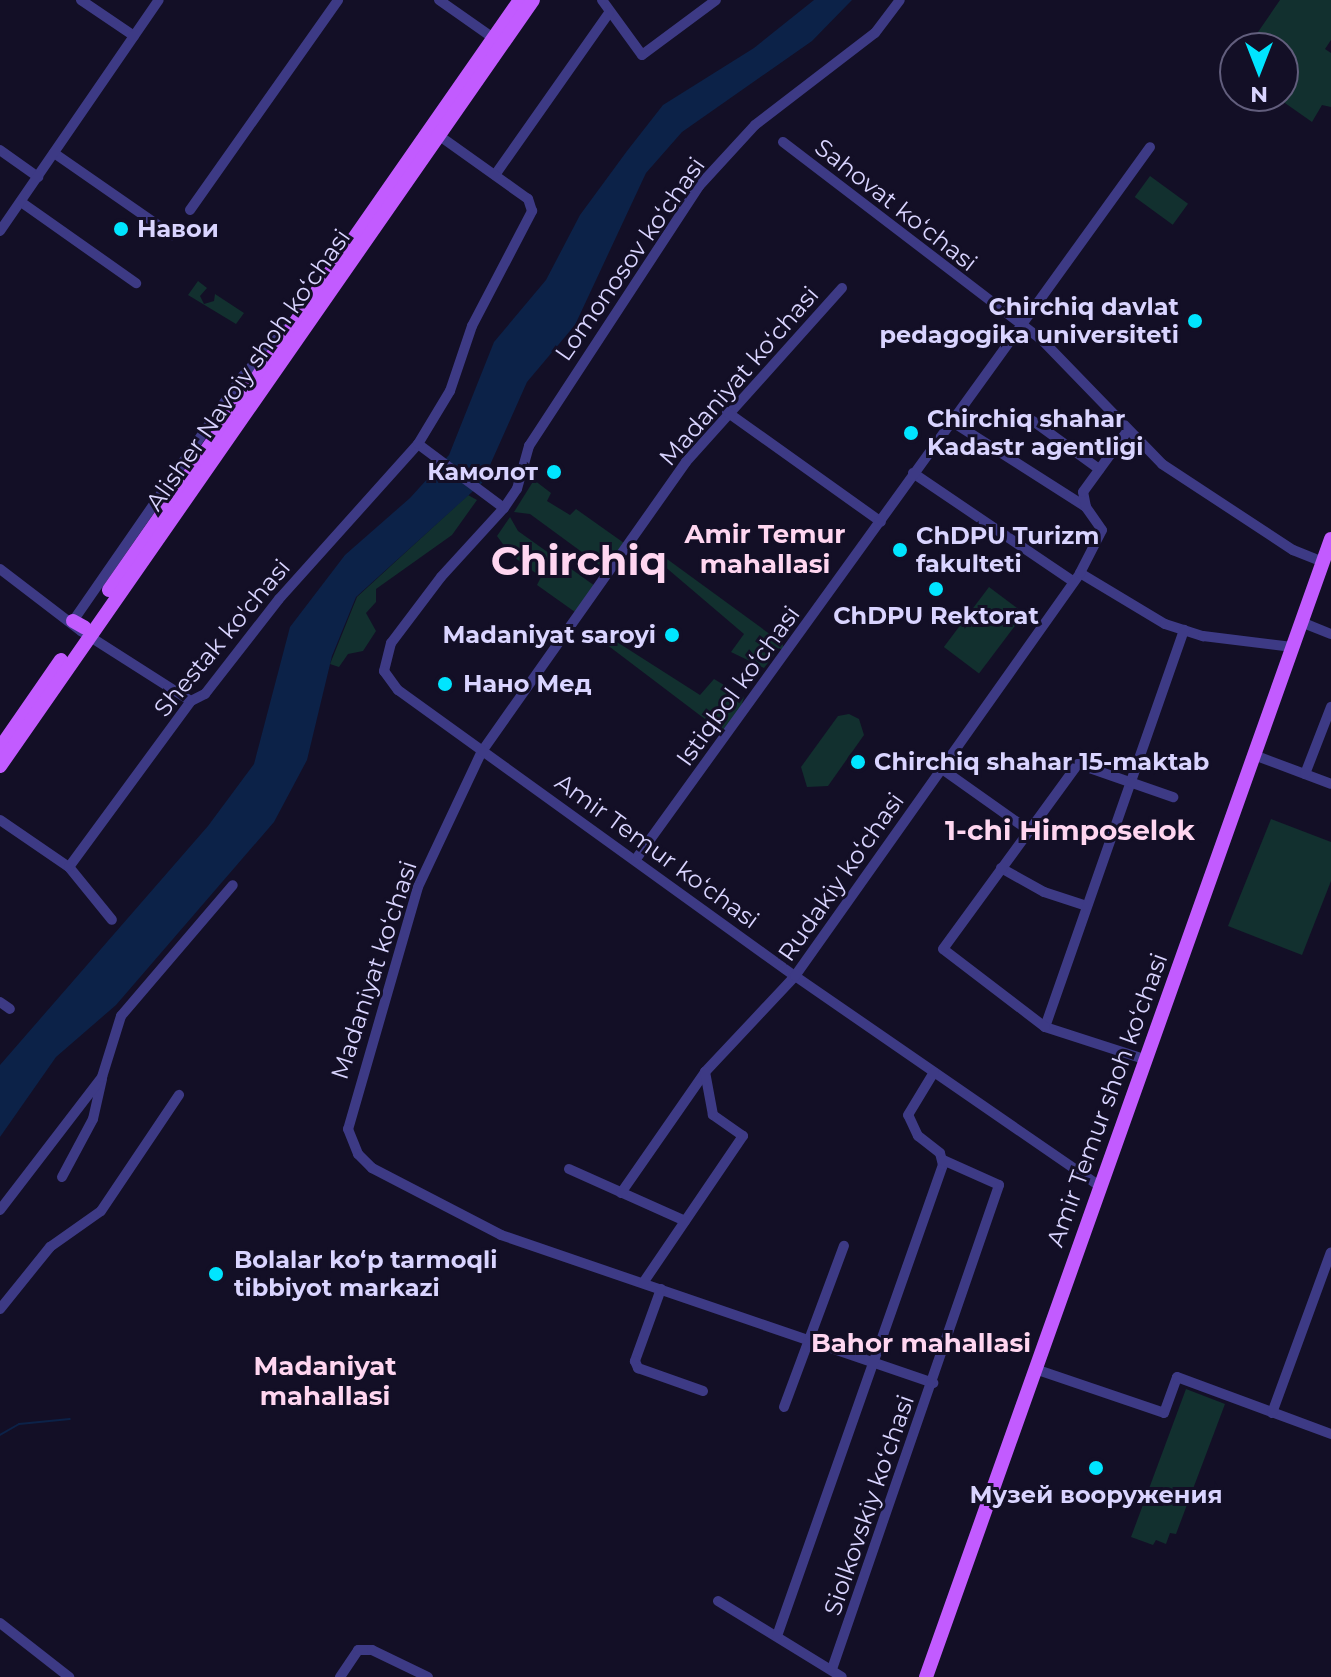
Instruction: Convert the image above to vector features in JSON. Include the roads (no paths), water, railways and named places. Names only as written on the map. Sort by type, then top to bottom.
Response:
[{"type":"main road","name":"Alisher Navoiy shoh koʻchasi","points":[[0,766],[82,629],[433,132],[520,0]]},
{"type":"main road","name":"Alisher Navoiy shoh koʻchasi","points":[[0,748],[286,329],[533,0]]},
{"type":"main road","name":"Amir Temur shoh ko‘chasi","points":[[926,1677],[1098,1185],[1331,539]]},
{"type":"street","points":[[81,0],[134,36]]},
{"type":"street","points":[[0,231],[159,0]]},
{"type":"street","points":[[190,210],[338,0]]},
{"type":"street","points":[[439,0],[493,38]]},
{"type":"street","points":[[602,0],[642,55],[716,0]]},
{"type":"street","name":"Lomonosov ko‘chasi","points":[[504,508],[517,489],[529,446],[699,186],[755,125],[875,33],[900,0]]},
{"type":"street","points":[[433,132],[495,175],[609,13]]},
{"type":"street","name":"Sahovat ko‘chasi","points":[[783,142],[1021,323],[1128,430],[1189,485],[1293,550],[1323,562]]},
{"type":"street","name":"Istiqbol ko‘chasi","points":[[636,859],[1150,147]]},
{"type":"street","points":[[0,150],[38,177]]},
{"type":"street","points":[[54,153],[172,235]]},
{"type":"street","name":"Shestak ko'chasi","points":[[69,867],[191,701],[205,694],[279,599],[418,444],[450,391],[472,326],[532,211],[528,199],[495,175]]},
{"type":"street","points":[[21,202],[136,283]]},
{"type":"street","name":"Madaniyat ko‘chasi","points":[[643,1283],[501,1235],[372,1168],[349,1137],[353,1102],[418,887],[482,751],[686,462],[727,412],[842,288]]},
{"type":"street","points":[[727,412],[881,522]]},
{"type":"street","points":[[951,421],[1086,507]]},
{"type":"street","points":[[1033,421],[1099,469]]},
{"type":"street","points":[[1086,507],[1083,492],[1128,430]]},
{"type":"street","points":[[418,444],[504,508]]},
{"type":"street","points":[[913,473],[1077,578],[1184,630],[1292,647]]},
{"type":"street","name":"Rudakiy ko‘chasi","points":[[621,1193],[705,1072],[795,976],[1077,578],[1102,530],[1086,507]]},
{"type":"street","name":"Amir Temur ko‘chasi","points":[[504,508],[441,577],[391,643],[384,665],[398,690],[795,976],[1098,1185]]},
{"type":"street","points":[[0,569],[82,629],[191,701]]},
{"type":"street","points":[[1301,622],[1331,634]]},
{"type":"street","points":[[1045,1027],[1128,782],[1184,630]]},
{"type":"street","points":[[1305,774],[1331,707]]},
{"type":"street","points":[[1254,755],[1331,784]]},
{"type":"street","points":[[1144,1059],[1045,1027],[943,949],[1078,764],[1173,797]]},
{"type":"street","points":[[942,769],[1028,830]]},
{"type":"street","points":[[0,820],[69,867],[112,920]]},
{"type":"street","points":[[1001,868],[1044,892],[1087,906]]},
{"type":"street","points":[[62,1177],[93,1119],[121,1016],[233,885]]},
{"type":"street","points":[[705,1072],[713,1115],[743,1136],[643,1283],[933,1383]]},
{"type":"street","points":[[777,1636],[943,1160],[918,1136],[908,1115],[934,1072]]},
{"type":"street","points":[[0,1210],[102,1077]]},
{"type":"street","points":[[0,1309],[50,1247],[101,1211],[179,1095]]},
{"type":"street","name":"Siolkovskiy ko‘chasi","points":[[832,1669],[999,1185],[943,1160]]},
{"type":"street","points":[[569,1169],[685,1221]]},
{"type":"street","points":[[784,1407],[844,1246]]},
{"type":"street","points":[[1272,1413],[1331,1252]]},
{"type":"street","points":[[661,1289],[635,1361],[638,1368],[703,1391]]},
{"type":"street","points":[[1035,1369],[1164,1413],[1177,1377],[1331,1434]]},
{"type":"street","points":[[718,1601],[842,1677]]},
{"type":"street","points":[[0,1623],[69,1677]]},
{"type":"street","points":[[340,1677],[358,1650],[372,1650],[428,1677]]},
{"type":"water","points":[[814,0],[852,0],[812,41],[682,132],[646,173],[575,325],[527,382],[482,483],[356,597],[332,656],[307,760],[274,822],[116,1005],[56,1057],[0,1137],[0,1065],[208,826],[254,764],[290,627],[345,555],[410,498],[449,455],[494,342],[546,280],[580,215],[663,105],[754,48]]},
{"type":"waterway","points":[[0,1435],[19,1424],[70,1419]]},
{"type":"place","name":"Навои","points":[[121,229]]},
{"type":"place","name":"Chirchiq davlat pedagogika universiteti","points":[[1195,321]]},
{"type":"place","name":"Chirchiq shahar Kadastr agentligi","points":[[911,433]]},
{"type":"place","name":"Камолот","points":[[554,472]]},
{"type":"place","name":"ChDPU Turizm fakulteti","points":[[900,550]]},
{"type":"place","name":"ChDPU Rektorat","points":[[936,589]]},
{"type":"place","name":"Madaniyat saroyi","points":[[672,635]]},
{"type":"place","name":"Нано Мед","points":[[445,684]]},
{"type":"place","name":"Chirchiq shahar 15-maktab","points":[[858,762]]},
{"type":"place","name":"Bolalar ko‘p tarmoqli tibbiyot markazi","points":[[216,1274]]},
{"type":"place","name":"Музей вооружения","points":[[1096,1468]]},
{"type":"district","name":"Amir Temur mahallasi","points":[[765,550]]},
{"type":"district","name":"Chirchiq","points":[[579,561]]},
{"type":"district","name":"1-chi Himposelok","points":[[1070,830]]},
{"type":"district","name":"Bahor mahallasi","points":[[921,1344]]},
{"type":"district","name":"Madaniyat mahallasi","points":[[325,1382]]}]
